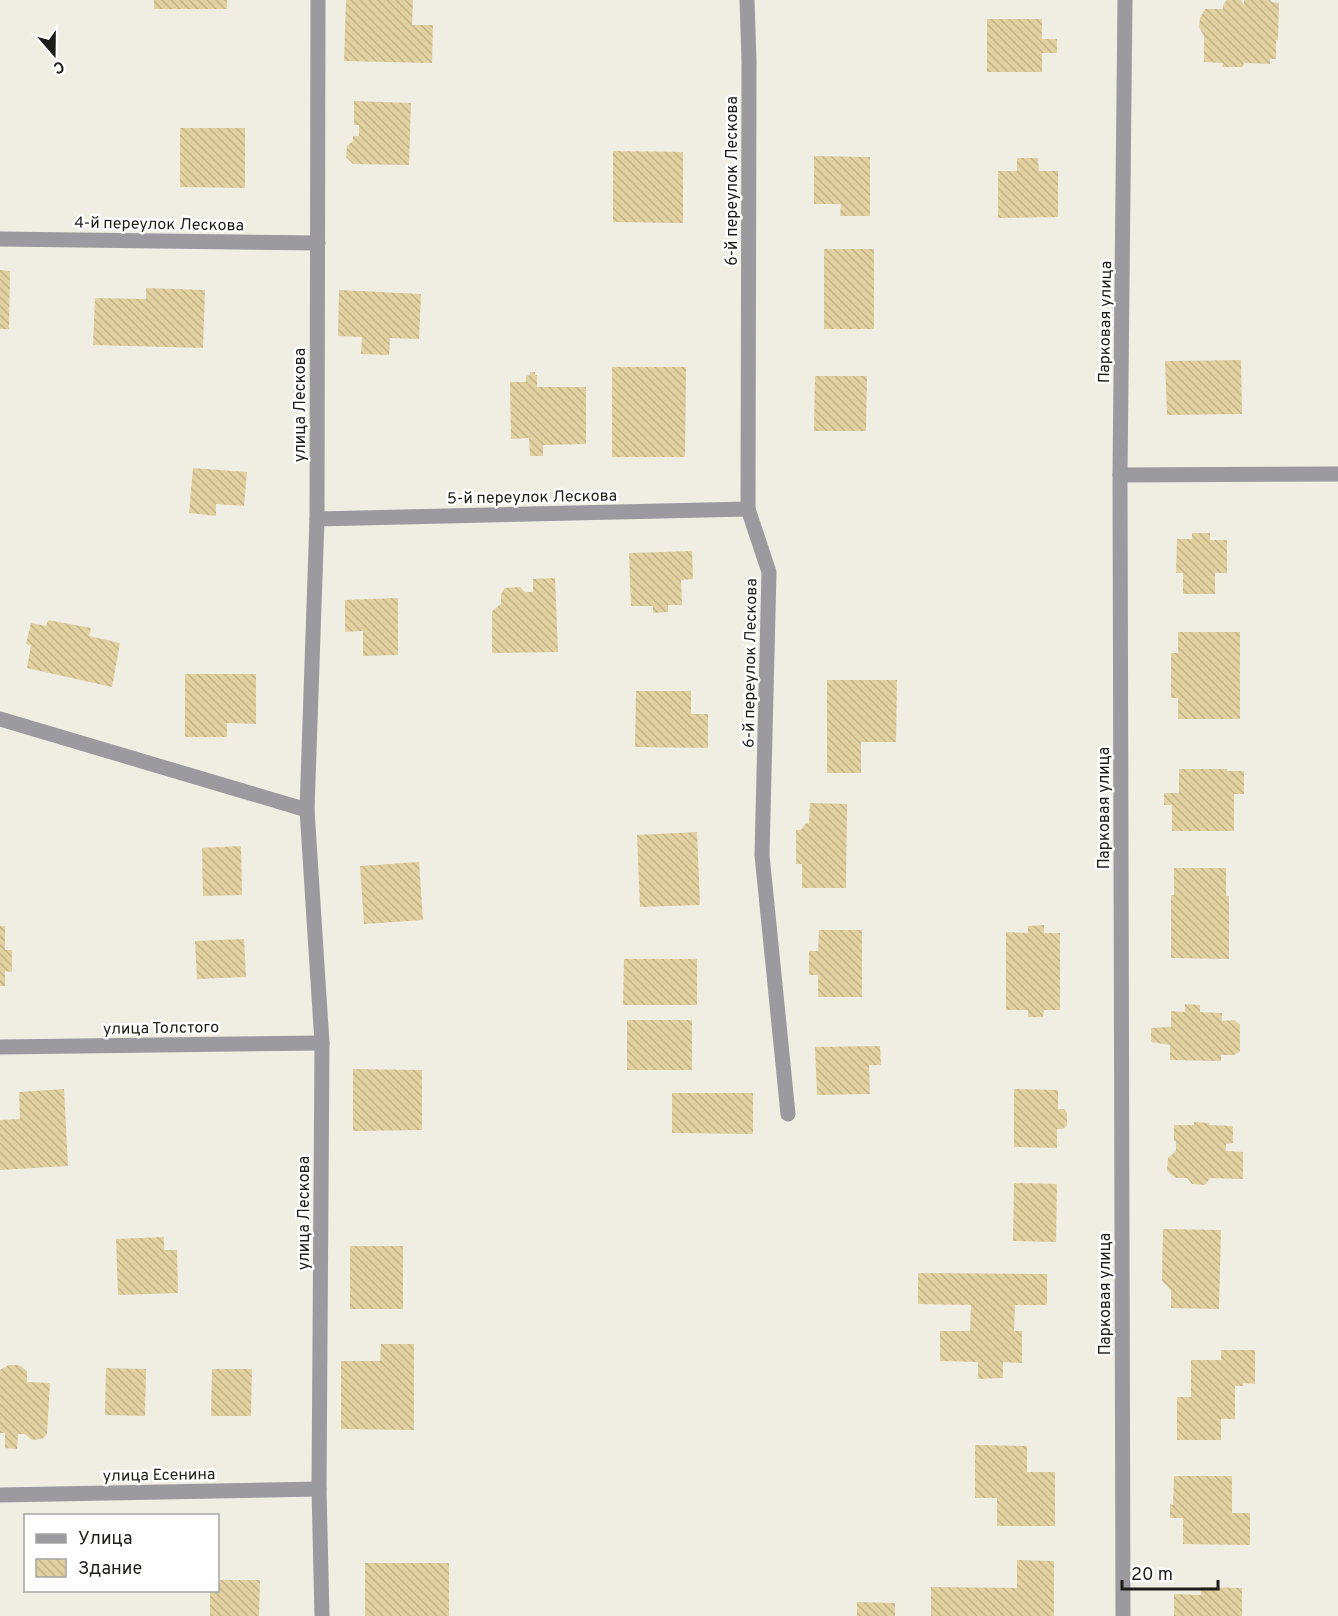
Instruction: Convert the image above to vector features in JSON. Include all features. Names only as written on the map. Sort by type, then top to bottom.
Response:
[{"type":"street","name":"улица Лескова","points":[[318,0],[317,519],[307,810],[322,1044],[319,1489],[322,1616]]},
{"type":"street","name":"6-й переулок Лескова","points":[[747,0],[749,61],[748,509],[769,572],[762,855],[788,1114]]},
{"type":"street","name":"Парковая улица","points":[[1123,1616],[1120,475],[1125,0]]},
{"type":"street","name":"4-й переулок Лескова","points":[[0,239],[318,243]]},
{"type":"street","points":[[1120,475],[1338,474]]},
{"type":"street","name":"5-й переулок Лескова","points":[[317,519],[748,509]]},
{"type":"street","points":[[0,719],[307,810]]},
{"type":"street","name":"улица Толстого","points":[[0,1047],[322,1044]]},
{"type":"street","name":"улица Есенина","points":[[0,1495],[319,1489]]},
{"type":"building","points":[[154,0],[227,0],[227,9],[154,9]]},
{"type":"building","points":[[346,0],[413,0],[412,25],[433,25],[432,63],[344,61]]},
{"type":"building","points":[[1227,0],[1241,0],[1244,6],[1244,0],[1270,0],[1279,3],[1276,59],[1270,59],[1270,64],[1244,63],[1243,67],[1222,67],[1223,63],[1204,62],[1204,36],[1199,27],[1200,18],[1205,9],[1223,9]]},
{"type":"building","points":[[987,19],[1042,19],[1042,39],[1057,39],[1057,53],[1042,53],[1042,72],[987,72]]},
{"type":"building","points":[[354,101],[411,103],[409,165],[353,164],[346,157],[347,146],[353,141],[353,136],[359,136],[359,125],[354,125]]},
{"type":"building","points":[[180,128],[245,128],[245,188],[180,187]]},
{"type":"building","points":[[613,151],[683,152],[683,223],[613,222]]},
{"type":"building","points":[[814,156],[870,157],[870,216],[840,216],[841,204],[814,204]]},
{"type":"building","points":[[1017,158],[1038,158],[1039,171],[1058,171],[1058,217],[998,218],[998,171],[1017,171]]},
{"type":"building","points":[[824,249],[874,249],[874,329],[824,329]]},
{"type":"building","points":[[0,270],[10,271],[9,329],[0,329]]},
{"type":"building","points":[[146,288],[205,290],[203,348],[93,345],[95,298],[146,299]]},
{"type":"building","points":[[339,290],[421,294],[419,339],[390,338],[389,355],[361,354],[362,337],[338,336]]},
{"type":"building","points":[[1241,360],[1242,414],[1167,415],[1165,361]]},
{"type":"building","points":[[612,367],[686,367],[685,457],[612,457]]},
{"type":"building","points":[[530,372],[535,372],[537,375],[537,387],[586,387],[586,444],[543,445],[543,456],[530,456],[529,438],[511,439],[510,382],[526,382],[526,376],[530,375]]},
{"type":"building","points":[[815,376],[867,376],[866,431],[814,431]]},
{"type":"building","points":[[193,468],[247,472],[244,506],[216,504],[216,516],[189,513]]},
{"type":"building","points":[[1192,533],[1210,533],[1210,540],[1227,540],[1227,573],[1215,573],[1215,594],[1183,594],[1183,573],[1176,573],[1177,539],[1192,539]]},
{"type":"building","points":[[692,551],[693,579],[681,580],[682,605],[668,605],[668,612],[653,613],[653,606],[631,606],[629,553]]},
{"type":"building","points":[[555,578],[558,652],[492,653],[492,611],[501,604],[501,594],[505,588],[520,587],[525,592],[533,592],[533,579]]},
{"type":"building","points":[[398,598],[398,655],[363,656],[363,631],[345,632],[345,600]]},
{"type":"building","points":[[48,620],[91,628],[89,636],[120,643],[112,687],[27,668],[31,645],[26,644],[31,623],[46,626]]},
{"type":"building","points":[[1178,632],[1240,632],[1240,719],[1178,719],[1178,698],[1171,698],[1171,653],[1178,653]]},
{"type":"building","points":[[185,674],[256,674],[256,724],[227,723],[227,737],[185,737]]},
{"type":"building","points":[[827,680],[897,680],[896,742],[861,742],[861,773],[827,773]]},
{"type":"building","points":[[636,691],[691,691],[691,714],[708,714],[708,748],[635,747]]},
{"type":"building","points":[[1179,769],[1244,771],[1244,794],[1234,794],[1234,831],[1172,831],[1172,805],[1164,805],[1164,793],[1179,793]]},
{"type":"building","points":[[810,803],[847,804],[846,888],[802,888],[802,864],[796,864],[796,830],[801,830],[805,824],[809,823]]},
{"type":"building","points":[[697,832],[700,905],[640,907],[637,835]]},
{"type":"building","points":[[241,846],[242,895],[203,896],[202,848]]},
{"type":"building","points":[[419,862],[423,920],[364,924],[360,866]]},
{"type":"building","points":[[1174,868],[1226,868],[1226,896],[1229,896],[1229,959],[1171,958],[1171,895],[1174,895]]},
{"type":"building","points":[[1044,925],[1044,933],[1060,933],[1060,1010],[1044,1010],[1043,1017],[1028,1017],[1028,1010],[1006,1010],[1006,932],[1028,933],[1028,926]]},
{"type":"building","points":[[0,926],[5,926],[5,950],[12,950],[12,972],[5,971],[5,986],[0,986]]},
{"type":"building","points":[[819,930],[862,930],[862,997],[818,997],[818,975],[809,975],[809,951],[818,951]]},
{"type":"building","points":[[244,939],[246,977],[197,979],[195,941]]},
{"type":"building","points":[[624,959],[697,959],[697,1005],[623,1005]]},
{"type":"building","points":[[1185,1004],[1200,1005],[1200,1012],[1222,1013],[1222,1021],[1234,1020],[1240,1025],[1240,1051],[1234,1055],[1221,1055],[1221,1061],[1170,1060],[1170,1045],[1151,1042],[1151,1028],[1171,1027],[1171,1011],[1185,1012]]},
{"type":"building","points":[[627,1020],[692,1020],[692,1070],[627,1070]]},
{"type":"building","points":[[880,1046],[881,1065],[869,1065],[870,1094],[817,1095],[815,1047]]},
{"type":"building","points":[[353,1069],[422,1070],[422,1130],[353,1131]]},
{"type":"building","points":[[64,1089],[68,1166],[0,1170],[0,1120],[20,1119],[19,1092]]},
{"type":"building","points":[[1014,1089],[1058,1090],[1058,1109],[1064,1109],[1067,1113],[1067,1125],[1063,1129],[1057,1129],[1057,1148],[1014,1147]]},
{"type":"building","points":[[672,1093],[753,1093],[753,1134],[672,1133]]},
{"type":"building","points":[[1194,1122],[1233,1126],[1233,1143],[1226,1144],[1226,1151],[1243,1152],[1243,1179],[1210,1178],[1205,1185],[1192,1184],[1187,1178],[1176,1178],[1167,1171],[1168,1158],[1176,1151],[1174,1125],[1194,1125]]},
{"type":"building","points":[[1014,1183],[1057,1184],[1056,1242],[1013,1241]]},
{"type":"building","points":[[1163,1229],[1221,1230],[1219,1309],[1171,1308],[1171,1290],[1162,1281]]},
{"type":"building","points":[[164,1237],[164,1250],[177,1250],[178,1293],[118,1295],[116,1239]]},
{"type":"building","points":[[350,1246],[403,1246],[403,1309],[350,1309]]},
{"type":"building","points":[[918,1273],[1047,1274],[1047,1305],[1015,1305],[1014,1331],[1022,1331],[1022,1363],[1003,1362],[1003,1378],[978,1379],[978,1362],[940,1361],[940,1331],[970,1331],[971,1305],[918,1304]]},
{"type":"building","points":[[381,1344],[414,1344],[414,1430],[341,1429],[341,1361],[380,1361]]},
{"type":"building","points":[[1221,1350],[1255,1350],[1255,1384],[1243,1383],[1243,1386],[1235,1386],[1235,1419],[1221,1419],[1221,1440],[1177,1440],[1177,1397],[1191,1397],[1191,1360],[1221,1360]]},
{"type":"building","points":[[9,1365],[19,1365],[27,1371],[27,1382],[50,1383],[47,1434],[42,1439],[32,1440],[25,1434],[18,1434],[17,1449],[5,1448],[5,1433],[0,1433],[0,1370]]},
{"type":"building","points":[[106,1368],[146,1369],[145,1416],[105,1415]]},
{"type":"building","points":[[212,1369],[252,1369],[251,1416],[211,1416]]},
{"type":"building","points":[[975,1445],[1027,1446],[1027,1472],[1055,1472],[1055,1526],[997,1526],[997,1498],[975,1498]]},
{"type":"building","points":[[1174,1476],[1232,1476],[1232,1513],[1250,1513],[1250,1545],[1183,1544],[1183,1518],[1170,1518]]},
{"type":"building","points":[[1017,1560],[1054,1561],[1054,1616],[931,1616],[931,1587],[1017,1588]]},
{"type":"building","points":[[365,1563],[449,1563],[449,1616],[365,1616]]},
{"type":"building","points":[[219,1580],[260,1580],[259,1616],[210,1616],[210,1592],[219,1592]]},
{"type":"building","points":[[1201,1587],[1242,1588],[1242,1616],[1174,1616],[1174,1594],[1201,1595]]},
{"type":"building","points":[[857,1602],[895,1603],[895,1616],[857,1616]]}]
